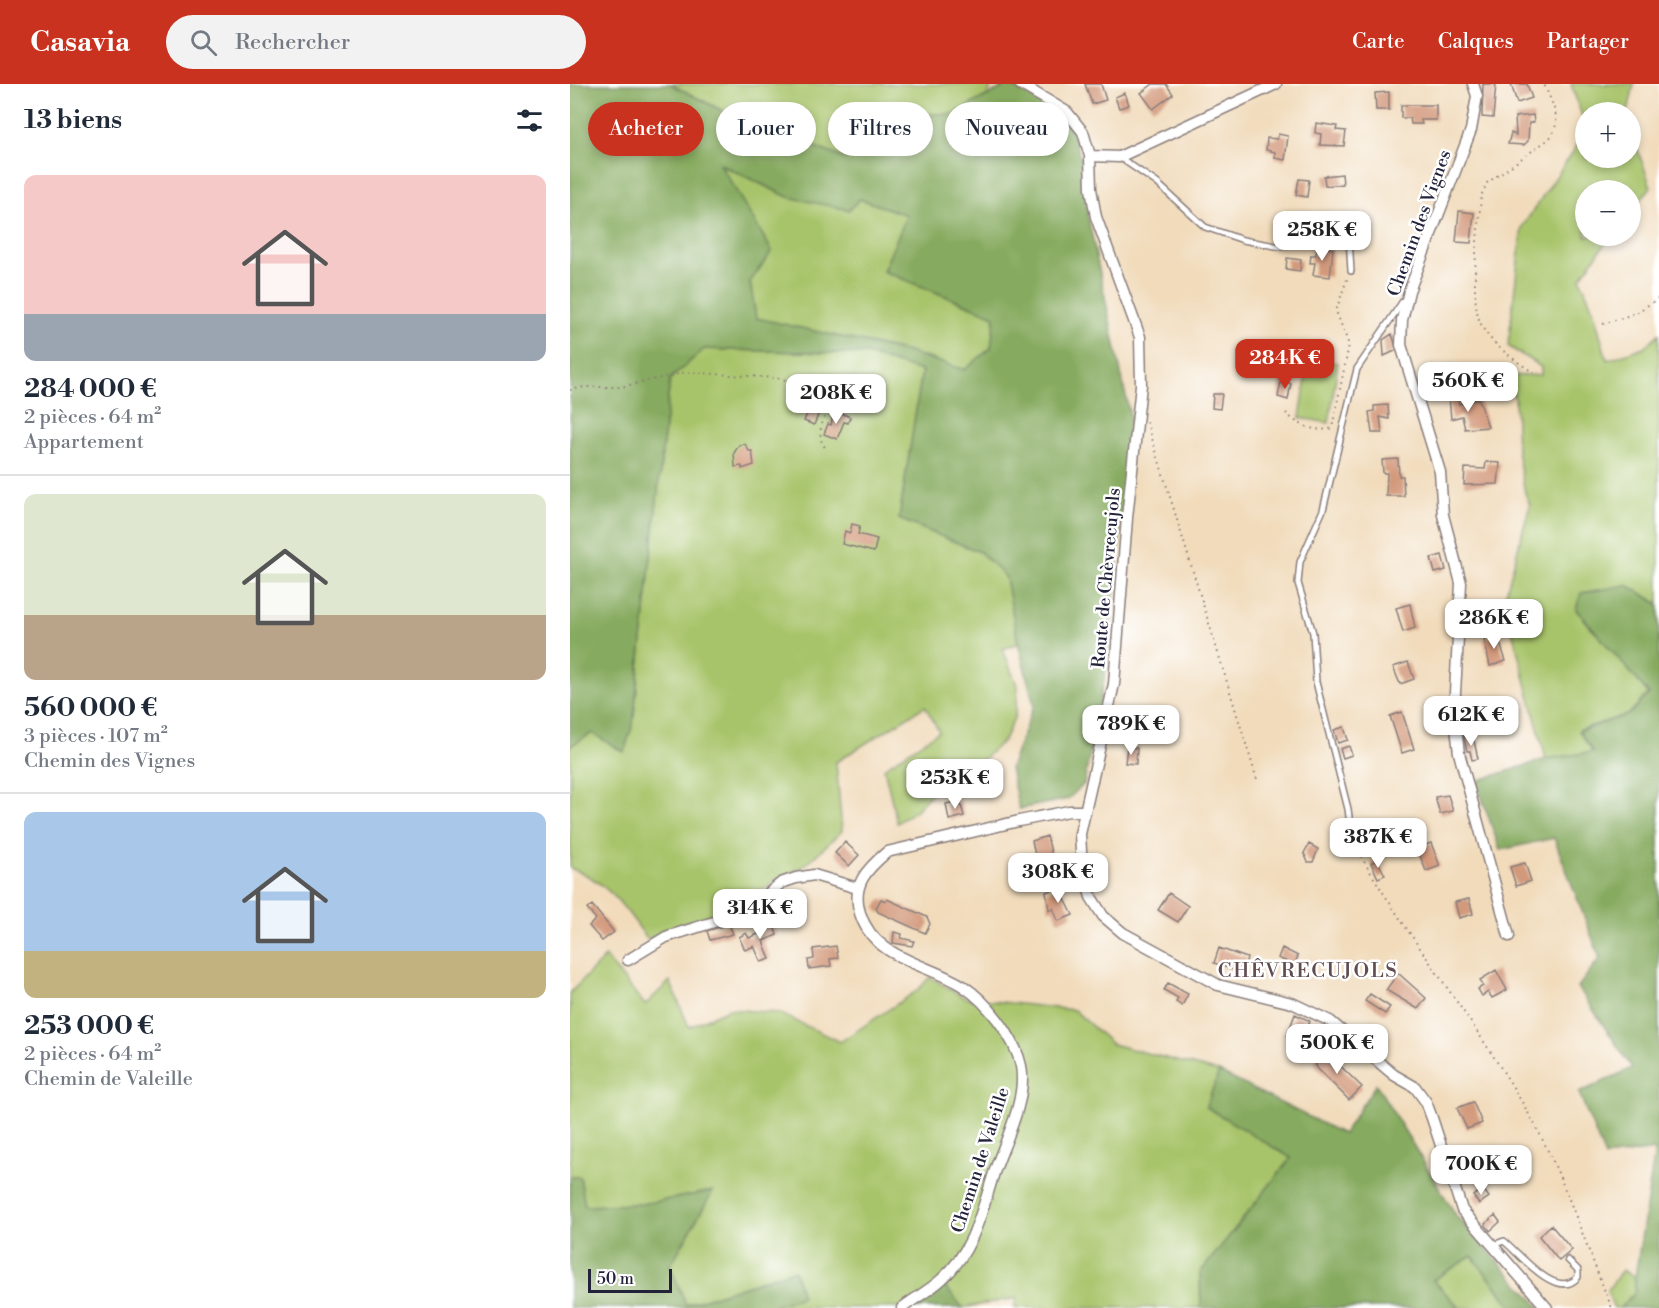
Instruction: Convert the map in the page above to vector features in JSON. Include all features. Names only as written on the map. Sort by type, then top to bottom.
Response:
[{"type":"street","name":"Route de Chèvrecujols","points":[[1020,84],[1066,112],[1083,132],[1090,156],[1090,189],[1096,217],[1140,337],[1143,365],[1114,684],[1080,834],[1082,868],[1091,897],[1103,916],[1123,933],[1218,985],[1292,1003],[1330,1021],[1394,1075],[1415,1088],[1426,1102],[1462,1210],[1547,1308]]},
{"type":"street","points":[[1090,156],[1119,157],[1276,84]]},
{"type":"street","name":"Chemin des Vignes","points":[[1473,84],[1477,96],[1471,130],[1409,291],[1402,320],[1401,345],[1440,472],[1443,515],[1461,583],[1454,711],[1459,753],[1509,936]]},
{"type":"street","points":[[628,960],[666,937],[746,912],[781,884],[796,878],[814,875],[858,888],[870,866],[887,852],[1039,817],[1084,811]]},
{"type":"street","name":"Chemin de Valeille","points":[[858,888],[857,903],[864,927],[879,945],[962,986],[983,1002],[1012,1042],[1021,1064],[1020,1097],[971,1243],[942,1279],[902,1308]]},
{"type":"lane","points":[[1119,157],[1157,183],[1205,227],[1242,240],[1281,247],[1327,230],[1349,237],[1351,271]]},
{"type":"lane","points":[[1352,840],[1348,809],[1316,682],[1313,633],[1298,583],[1300,562],[1323,510],[1357,369],[1409,291]]},
{"type":"lane","points":[[1492,1245],[1504,1241],[1550,1281],[1561,1285],[1573,1283],[1578,1277],[1578,1270],[1568,1260]]},
{"type":"path","points":[[1534,373],[1513,359],[1490,337],[1480,322],[1476,294],[1481,196],[1487,183],[1549,139],[1556,130],[1557,120],[1544,84]]},
{"type":"path","points":[[1286,413],[1294,422],[1323,431],[1332,428],[1349,345],[1336,311],[1351,271]]},
{"type":"path","points":[[1603,324],[1636,314],[1659,298]]},
{"type":"path","points":[[570,390],[584,387],[621,387],[687,372],[776,378],[812,386],[835,395],[825,416],[820,436],[825,447]]},
{"type":"path","points":[[1138,414],[1149,423],[1171,507],[1186,545],[1257,783]]},
{"type":"path","points":[[1352,840],[1389,904],[1406,924],[1449,988],[1531,1118],[1612,1308]]},
{"type":"green space","points":[[570,84],[670,84],[716,107],[716,156],[816,156],[816,147],[828,152],[828,156],[843,158],[852,156],[933,156],[933,114],[945,114],[945,156],[1069,156],[1069,125],[1082,162],[1088,217],[1132,425],[1106,669],[1084,784],[1068,799],[1019,809],[1010,768],[1034,705],[1018,643],[1006,577],[980,552],[899,519],[922,371],[866,354],[704,349],[670,379],[633,724],[624,752],[592,733],[570,746]],"holes":[[[720,164],[788,197],[849,210],[860,199],[907,215],[883,271],[995,316],[991,348],[964,370],[908,352],[756,318],[750,282],[772,251]]]},
{"type":"green space","points":[[670,84],[992,84],[988,95],[975,102],[945,102],[945,114],[933,115],[933,102],[828,102],[828,152],[816,147],[816,102],[716,102],[716,107]]},
{"type":"green space","points":[[1009,84],[1039,102],[975,102]]},
{"type":"green space","points":[[1571,84],[1634,84],[1630,102],[1577,102]]},
{"type":"green space","points":[[1575,149],[1575,168],[1641,168],[1641,159],[1651,187],[1641,200],[1641,180],[1575,180],[1575,246],[1604,246],[1580,278],[1593,309],[1607,360],[1644,347],[1659,334],[1659,604],[1627,585],[1576,610],[1649,693],[1629,714],[1579,730],[1593,752],[1546,759],[1504,600],[1530,505],[1525,493],[1517,451],[1515,398],[1504,376],[1541,375],[1541,367],[1508,346],[1522,227]]},
{"type":"green space","points":[[719,164],[788,197],[859,199],[908,215],[883,271],[995,316],[991,348],[965,370],[908,352],[756,318],[750,282]]},
{"type":"green space","points":[[704,349],[866,354],[922,371],[899,519],[980,552],[1006,577],[1018,643],[1003,649],[1018,688],[1015,716],[1004,740],[968,773],[931,794],[916,810],[897,823],[884,768],[939,731],[925,706],[836,762],[842,831],[804,866],[779,878],[744,905],[665,929],[648,940],[615,897],[595,880],[570,868],[570,746],[592,733],[633,724],[670,379]]},
{"type":"green space","points":[[1309,359],[1338,363],[1329,423],[1300,418]]},
{"type":"green space","points":[[1627,585],[1659,604],[1659,1308],[1620,1308],[1635,1292],[1635,1277],[1655,1150],[1605,1157],[1579,1093],[1632,1068],[1578,987],[1600,958],[1554,838],[1500,850],[1476,781],[1546,759],[1593,752],[1579,731],[1629,714],[1649,694],[1576,609],[1581,593]]},
{"type":"green space","points":[[605,957],[645,1005],[670,981],[689,1027],[728,1009],[779,1013],[840,1042],[918,990],[930,977],[965,998],[1074,1010],[1112,1044],[1219,1072],[1206,1107],[1292,1157],[1200,1273],[1201,1308],[1014,1308],[1017,1298],[963,1308],[944,1286],[912,1308],[768,1308],[802,1297],[794,1270],[686,1305],[670,1266],[712,1192],[642,1204],[585,1206],[580,1177],[570,1177],[570,993]]},
{"type":"green space","points":[[1219,1072],[1343,1134],[1376,1084],[1457,1217],[1541,1308],[1513,1308],[1472,1256],[1433,1280],[1460,1308],[1201,1308],[1200,1273],[1291,1158],[1206,1107]]},
{"type":"green space","points":[[570,1177],[580,1177],[585,1206],[642,1204],[713,1191],[670,1266],[686,1305],[794,1270],[802,1297],[768,1308],[570,1308]]},
{"type":"green space","points":[[1472,1256],[1513,1308],[1460,1308],[1433,1280]]},
{"type":"green space","points":[[1622,1270],[1635,1277],[1635,1292],[1620,1308],[1614,1308],[1607,1291]]},
{"type":"green space","points":[[944,1286],[963,1308],[912,1308]]},
{"type":"building","points":[[1085,84],[1101,84],[1106,100],[1092,104]]},
{"type":"building","points":[[1153,84],[1166,84],[1173,94],[1153,109],[1141,93]]},
{"type":"building","points":[[1483,84],[1496,84],[1493,118],[1482,117]]},
{"type":"building","points":[[1511,84],[1527,84],[1532,98],[1517,103]]},
{"type":"building","points":[[1389,92],[1389,110],[1376,110],[1375,93]]},
{"type":"building","points":[[1125,93],[1129,105],[1119,108],[1115,97]]},
{"type":"building","points":[[1401,105],[1436,105],[1436,120],[1421,120],[1422,124],[1411,124],[1410,118],[1401,118]]},
{"type":"building","points":[[1533,115],[1534,122],[1529,123],[1528,141],[1524,145],[1508,144],[1511,133],[1516,135],[1515,117]]},
{"type":"building","points":[[1316,123],[1337,126],[1336,130],[1346,131],[1344,146],[1320,145],[1321,134],[1315,133]]},
{"type":"building","points":[[1278,134],[1288,136],[1285,160],[1275,158],[1275,152],[1266,150],[1267,138],[1277,139]]},
{"type":"building","points":[[1342,174],[1343,184],[1325,186],[1324,176]]},
{"type":"building","points":[[1299,179],[1309,180],[1307,197],[1296,195]]},
{"type":"building","points":[[1459,211],[1474,213],[1471,243],[1456,242]]},
{"type":"building","points":[[1317,247],[1333,249],[1330,277],[1313,275],[1315,263],[1310,263],[1311,255],[1316,255]]},
{"type":"building","points":[[1287,258],[1301,260],[1300,271],[1286,269]]},
{"type":"building","points":[[1392,334],[1397,350],[1384,356],[1383,340]]},
{"type":"building","points":[[1281,381],[1291,383],[1288,400],[1278,397]]},
{"type":"building","points":[[1213,394],[1222,394],[1220,409],[1212,408]]},
{"type":"building","points":[[1457,395],[1459,404],[1479,399],[1488,427],[1465,429],[1462,416],[1451,419],[1449,397]]},
{"type":"building","points":[[814,397],[824,400],[814,425],[804,421]]},
{"type":"building","points":[[1388,405],[1389,419],[1380,417],[1382,433],[1372,433],[1369,412],[1374,411],[1374,406]]},
{"type":"building","points":[[834,410],[850,417],[848,423],[844,422],[837,439],[824,434],[828,424],[831,425]]},
{"type":"building","points":[[745,444],[749,451],[752,451],[754,465],[742,469],[742,466],[735,467],[734,453],[739,445]]},
{"type":"building","points":[[1398,459],[1399,476],[1403,476],[1404,496],[1386,496],[1387,473],[1383,473],[1382,460]]},
{"type":"building","points":[[1486,462],[1500,463],[1498,484],[1464,485],[1465,468],[1485,469]]},
{"type":"building","points":[[852,524],[860,526],[858,534],[877,539],[874,552],[842,544],[845,531],[850,533]]},
{"type":"building","points":[[1442,555],[1446,570],[1435,573],[1431,558]]},
{"type":"building","points":[[1410,604],[1415,628],[1403,632],[1396,608]]},
{"type":"building","points":[[1497,634],[1506,661],[1490,666],[1484,639]]},
{"type":"building","points":[[1408,662],[1414,679],[1400,684],[1393,667]]},
{"type":"building","points":[[1475,698],[1489,698],[1491,722],[1474,723]]},
{"type":"building","points":[[1402,712],[1414,749],[1402,753],[1390,716]]},
{"type":"building","points":[[1344,727],[1348,740],[1338,743],[1334,730]]},
{"type":"building","points":[[1473,736],[1478,759],[1472,760],[1464,737]]},
{"type":"building","points":[[1349,746],[1352,755],[1343,758],[1340,749]]},
{"type":"building","points":[[1127,747],[1137,748],[1136,764],[1125,763]]},
{"type":"building","points":[[1448,795],[1453,811],[1440,814],[1435,797]]},
{"type":"building","points":[[960,801],[964,816],[949,820],[946,804]]},
{"type":"building","points":[[1047,836],[1052,856],[1056,855],[1059,864],[1042,869],[1044,880],[1031,883],[1029,874],[1038,870],[1032,841]]},
{"type":"building","points":[[845,842],[859,855],[849,866],[835,853]]},
{"type":"building","points":[[1431,843],[1440,866],[1426,871],[1417,848]]},
{"type":"building","points":[[1309,844],[1318,849],[1313,862],[1308,862],[1304,853]]},
{"type":"building","points":[[1377,860],[1385,875],[1378,878],[1371,863]]},
{"type":"building","points":[[1525,863],[1531,881],[1516,886],[1510,867]]},
{"type":"building","points":[[1059,887],[1073,915],[1058,921],[1053,908],[1049,910],[1046,892]]},
{"type":"building","points":[[1169,893],[1188,906],[1178,922],[1158,910]]},
{"type":"building","points":[[881,899],[886,901],[887,899],[927,917],[930,924],[925,933],[878,912],[876,908]]},
{"type":"building","points":[[1469,899],[1473,914],[1459,918],[1455,902]]},
{"type":"building","points":[[592,905],[614,932],[602,941],[589,926],[596,919],[587,909]]},
{"type":"building","points":[[771,917],[777,935],[763,941],[770,959],[761,962],[754,946],[745,950],[739,937],[746,933],[749,938],[765,931],[761,920]]},
{"type":"building","points":[[729,924],[733,934],[710,940],[707,931]]},
{"type":"building","points":[[894,932],[902,934],[901,938],[914,941],[912,946],[893,943]]},
{"type":"building","points":[[836,946],[838,958],[830,959],[831,966],[809,969],[808,960],[814,959],[813,949]]},
{"type":"building","points":[[1219,948],[1247,958],[1243,973],[1214,963]]},
{"type":"building","points":[[1282,948],[1298,956],[1294,965],[1278,958]]},
{"type":"building","points":[[1496,970],[1507,990],[1492,998],[1488,992],[1482,996],[1478,989],[1483,986],[1480,980]]},
{"type":"building","points":[[1398,973],[1426,998],[1418,1009],[1386,990]]},
{"type":"building","points":[[1168,983],[1188,994],[1182,1006],[1176,1002],[1178,998],[1164,990]]},
{"type":"building","points":[[1370,994],[1390,1007],[1385,1014],[1365,1001]]},
{"type":"building","points":[[1295,1014],[1310,1021],[1301,1042],[1287,1036]]},
{"type":"building","points":[[1324,1050],[1362,1087],[1349,1100],[1317,1068],[1314,1060]]},
{"type":"building","points":[[1473,1102],[1482,1123],[1467,1129],[1457,1108]]},
{"type":"building","points":[[1474,1147],[1478,1157],[1483,1154],[1490,1169],[1481,1174],[1475,1163],[1470,1165],[1464,1152]]},
{"type":"building","points":[[1483,1189],[1489,1197],[1479,1204],[1473,1196]]},
{"type":"building","points":[[1495,1215],[1500,1222],[1490,1231],[1485,1224]]},
{"type":"building","points":[[1551,1225],[1572,1250],[1559,1261],[1539,1236]]},
{"type":"district","name":"CHÊVRECUJOLS","points":[[1308,970]]}]
